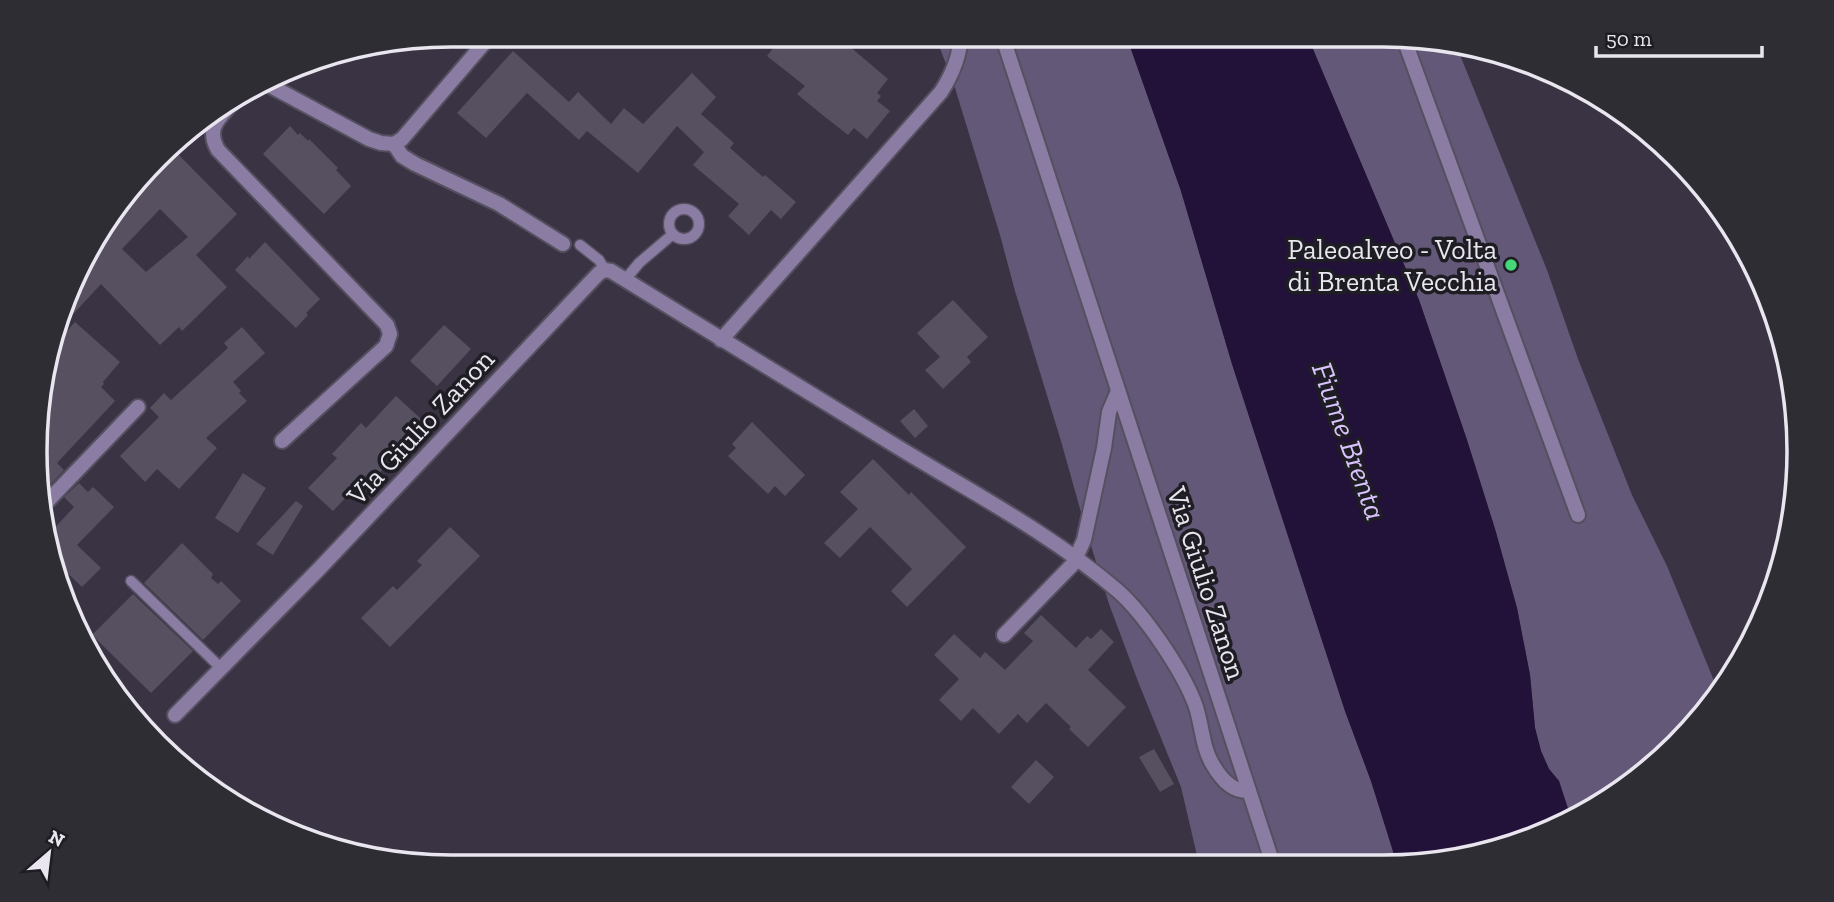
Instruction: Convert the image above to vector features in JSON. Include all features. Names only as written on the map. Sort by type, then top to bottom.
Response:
[{"type":"street","points":[[274,88],[369,139],[394,144],[402,139],[481,47]]},
{"type":"street","points":[[721,340],[941,92],[954,68],[960,47]]},
{"type":"street","name":"Via Giulio Zanon","points":[[1006,47],[1270,855]]},
{"type":"street","points":[[1407,48],[1578,515]]},
{"type":"street","points":[[215,123],[212,132],[213,142],[218,150],[387,325],[390,334],[386,346],[282,442]]},
{"type":"street","points":[[394,144],[402,156],[415,164],[499,204],[563,244]]},
{"type":"street","name":"Via Giulio Zanon","points":[[174,715],[605,270],[611,271],[1015,516],[1077,558],[1128,600],[1141,615],[1184,680],[1195,705],[1211,762],[1233,788],[1241,792],[1249,791]]},
{"type":"street","points":[[1004,635],[1077,558],[1084,540],[1097,482],[1109,412],[1118,391]]},
{"type":"street","points":[[50,498],[138,407]]},
{"type":"lane","points":[[625,280],[673,234]]},
{"type":"lane","points":[[580,245],[600,260],[605,270]]},
{"type":"lane","points":[[131,581],[221,668]]},
{"type":"shaded area","points":[[940,47],[1130,47],[1181,191],[1232,364],[1394,855],[1197,855],[1181,787],[1109,604],[955,88]]},
{"type":"shaded area","points":[[1312,47],[1409,48],[1460,55],[1547,270],[1578,359],[1632,495],[1667,566],[1714,681],[1687,717],[1649,755],[1607,787],[1568,810],[1559,781],[1549,769],[1541,751],[1535,728],[1530,675],[1517,608],[1467,440],[1419,300]]},
{"type":"water","name":"Fiume Brenta","points":[[1130,47],[1312,47],[1419,300],[1467,440],[1517,608],[1530,675],[1535,728],[1541,751],[1549,769],[1559,781],[1568,810],[1538,824],[1487,841],[1436,851],[1394,855],[1232,364],[1181,191]]},
{"type":"building","points":[[774,47],[850,47],[888,79],[877,93],[881,96],[877,101],[890,111],[867,139],[854,128],[848,135],[797,94],[805,86],[767,56]]},
{"type":"building","points":[[513,51],[569,102],[578,92],[611,124],[624,108],[643,124],[692,73],[716,97],[701,114],[734,143],[730,148],[796,202],[781,219],[771,210],[749,235],[728,216],[739,204],[693,165],[704,152],[677,126],[638,173],[587,131],[579,140],[527,93],[486,138],[457,113]]},
{"type":"building","points":[[290,126],[298,135],[300,133],[308,141],[309,139],[338,168],[336,170],[351,186],[324,214],[263,154]]},
{"type":"building","points":[[178,154],[237,214],[196,255],[227,287],[182,331],[179,327],[160,345],[101,284],[70,317],[89,272],[115,227],[147,185]],"holes":[[[160,209],[188,237],[146,272],[122,249]]]},
{"type":"building","points":[[265,242],[320,299],[296,328],[235,270]]},
{"type":"building","points":[[953,300],[988,337],[967,357],[971,362],[943,389],[925,370],[940,357],[917,333]]},
{"type":"building","points":[[75,322],[120,362],[101,387],[115,401],[57,463],[64,470],[51,484],[48,477],[48,425],[55,372],[65,333]]},
{"type":"building","points":[[444,325],[471,349],[437,386],[410,361]]},
{"type":"building","points":[[242,327],[265,353],[233,382],[247,401],[206,438],[217,448],[179,489],[157,469],[145,482],[120,456],[159,417],[150,408],[164,393],[171,400],[228,348],[224,343]]},
{"type":"building","points":[[396,396],[421,419],[385,457],[390,462],[374,479],[368,474],[333,511],[308,488],[337,458],[332,454],[361,423],[366,428]]},
{"type":"building","points":[[914,409],[928,426],[915,438],[900,421]]},
{"type":"building","points":[[752,422],[805,475],[785,496],[775,486],[768,494],[728,456],[736,448],[732,444]]},
{"type":"building","points":[[873,459],[909,495],[911,492],[966,547],[907,607],[891,591],[912,569],[870,527],[840,558],[824,543],[858,509],[840,492]]},
{"type":"building","points":[[243,473],[266,488],[238,533],[215,518]]},
{"type":"building","points":[[79,483],[88,492],[93,487],[114,507],[77,545],[101,568],[82,587],[66,572],[55,530],[74,507],[64,497]]},
{"type":"building","points":[[296,501],[303,506],[273,555],[256,544]]},
{"type":"building","points":[[450,527],[480,556],[390,647],[361,618],[393,586],[397,590],[422,565],[417,561]]},
{"type":"building","points":[[182,543],[213,574],[211,578],[218,584],[221,581],[241,601],[203,640],[144,583]]},
{"type":"building","points":[[133,594],[193,651],[151,693],[92,635]]},
{"type":"building","points":[[1041,615],[1076,648],[1087,636],[1091,639],[1101,629],[1114,642],[1088,670],[1126,707],[1088,747],[1046,703],[1027,723],[1018,714],[999,734],[973,708],[961,721],[939,700],[959,679],[934,655],[954,634],[980,658],[985,652],[1005,670],[1033,641],[1024,633]]},
{"type":"building","points":[[1154,749],[1174,784],[1160,792],[1139,757]]},
{"type":"building","points":[[1036,760],[1054,777],[1029,804],[1011,787]]},
{"type":"place","name":"Paleoalveo - Volta di Brenta Vecchia","points":[[1511,265]]}]
